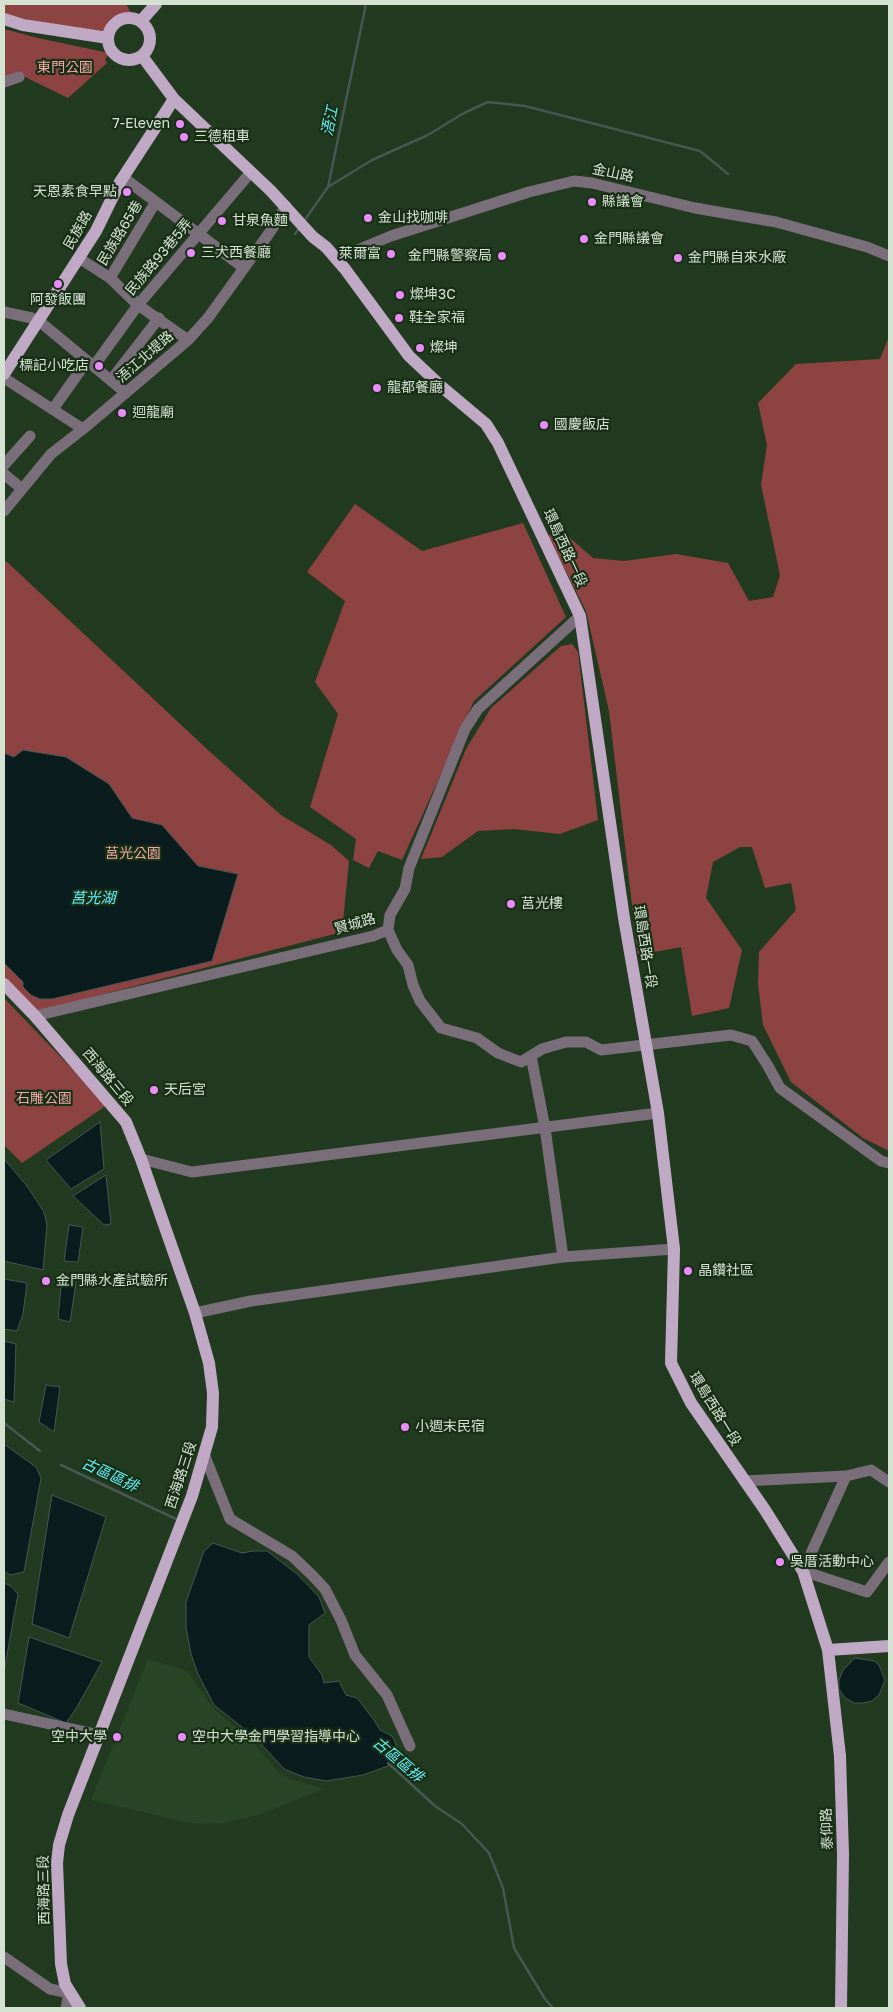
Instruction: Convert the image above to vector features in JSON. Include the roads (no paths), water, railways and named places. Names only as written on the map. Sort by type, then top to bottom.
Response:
[{"type":"main road","points":[[141,22],[156,4]]},
{"type":"main road","points":[[129,18],[141,22],[149,31],[150,37],[147,49],[142,56],[131,59],[118,56],[112,51],[108,38],[110,32],[117,22],[129,18]]},
{"type":"main road","points":[[4,19],[23,25],[108,38]]},
{"type":"main road","points":[[142,56],[174,99],[252,172],[289,210]]},
{"type":"main road","name":"民族路","points":[[4,374],[35,319],[96,231],[120,182],[174,99]]},
{"type":"main road","name":"環島西路一段","points":[[289,210],[336,259],[400,340],[409,356],[486,424],[498,443],[580,616],[624,918],[658,1113],[674,1249],[671,1363],[691,1403],[765,1510],[803,1571],[828,1650]]},
{"type":"main road","name":"西海路三段","points":[[4,984],[35,1016],[126,1122],[195,1312],[209,1363],[212,1393],[212,1427],[192,1496],[68,1815],[59,1845],[57,1863],[61,1964],[65,1984],[80,2008]]},
{"type":"main road","points":[[828,1650],[889,1646]]},
{"type":"main road","name":"泰仰路","points":[[828,1650],[840,1756],[843,1854],[841,2008]]},
{"type":"street","points":[[4,82],[19,77]]},
{"type":"street","name":"民族路93巷5弄","points":[[53,409],[138,305],[252,172]]},
{"type":"street","points":[[124,178],[244,268]]},
{"type":"street","name":"金山路","points":[[336,259],[400,234],[529,192],[574,181],[592,183],[695,208],[776,222],[867,247],[889,256]]},
{"type":"street","name":"民族路65巷","points":[[110,278],[156,203]]},
{"type":"street","name":"浯江北堤路","points":[[4,511],[51,454],[188,340],[208,318],[270,232],[289,210]]},
{"type":"street","name":"民族路65巷","points":[[79,258],[110,278],[138,305],[188,340]]},
{"type":"street","points":[[4,312],[35,319],[126,393]]},
{"type":"street","points":[[110,380],[159,318]]},
{"type":"street","points":[[4,378],[83,429]]},
{"type":"street","points":[[4,465],[30,436]]},
{"type":"street","points":[[4,474],[22,489]]},
{"type":"street","points":[[388,930],[390,916],[405,889],[409,868],[465,729],[478,709],[580,616]]},
{"type":"street","name":"賢城路","points":[[35,1016],[373,936],[388,930],[397,950],[408,964],[413,986],[420,1001],[441,1028],[477,1038],[498,1053],[521,1062],[542,1049],[566,1042],[586,1042],[601,1050],[731,1035],[752,1041],[780,1088],[881,1161],[889,1163]]},
{"type":"street","points":[[531,1056],[545,1128],[563,1257]]},
{"type":"street","points":[[141,1159],[192,1172],[658,1113]]},
{"type":"street","points":[[195,1312],[251,1301],[563,1257],[674,1249]]},
{"type":"street","points":[[204,1454],[230,1519],[292,1556],[325,1590],[341,1620],[356,1655],[388,1695],[410,1746]]},
{"type":"street","points":[[744,1481],[846,1476],[871,1470],[889,1482]]},
{"type":"street","points":[[846,1476],[803,1571],[867,1592],[889,1562]]},
{"type":"street","points":[[4,1714],[100,1735]]},
{"type":"street","points":[[4,1957],[50,1989],[69,1992],[66,2008]]},
{"type":"water","name":"莒光湖","points":[[23,750],[66,757],[109,784],[132,818],[162,825],[198,866],[238,874],[212,961],[52,999],[40,999],[31,995],[23,987],[23,982],[4,963],[4,753],[14,757]]},
{"type":"water","points":[[100,1122],[104,1169],[71,1189],[46,1160]]},
{"type":"water","points":[[4,1159],[27,1186],[44,1212],[47,1225],[43,1270],[4,1261]]},
{"type":"water","points":[[106,1175],[111,1224],[104,1225],[73,1196]]},
{"type":"water","points":[[69,1225],[83,1227],[78,1262],[64,1261]]},
{"type":"water","points":[[62,1275],[77,1276],[70,1322],[58,1319]]},
{"type":"water","points":[[4,1279],[27,1283],[23,1314],[17,1331],[4,1329]]},
{"type":"water","points":[[4,1341],[16,1344],[14,1402],[4,1399]]},
{"type":"water","points":[[46,1385],[60,1387],[54,1432],[39,1422]]},
{"type":"water","points":[[4,1444],[36,1467],[41,1478],[24,1572],[10,1575],[4,1571]]},
{"type":"water","points":[[52,1495],[106,1517],[69,1638],[32,1624]]},
{"type":"water","points":[[213,1543],[242,1553],[267,1551],[297,1574],[319,1597],[325,1613],[309,1625],[309,1657],[322,1675],[324,1683],[339,1681],[346,1695],[357,1698],[380,1730],[392,1736],[399,1751],[399,1762],[363,1775],[326,1781],[304,1777],[284,1769],[256,1738],[214,1705],[198,1674],[191,1654],[186,1627],[186,1602],[204,1551]]},
{"type":"water","points":[[4,1583],[11,1586],[18,1594],[4,1672]]},
{"type":"water","points":[[29,1637],[102,1662],[66,1723],[18,1703]]},
{"type":"water","points":[[855,1658],[874,1661],[879,1665],[885,1680],[879,1695],[872,1701],[854,1703],[845,1698],[839,1689],[839,1680],[843,1670]]},
{"type":"waterway","name":"浯江","points":[[304,221],[328,187],[366,4]]},
{"type":"waterway","points":[[328,187],[372,160],[428,135],[464,113],[488,102],[525,106],[700,151],[728,174]]},
{"type":"waterway","name":"浯江","points":[[295,234],[300,227]]},
{"type":"waterway","name":"古區區排","points":[[4,1423],[40,1451]]},
{"type":"waterway","name":"古區區排","points":[[61,1465],[176,1519]]},
{"type":"waterway","name":"古區區排","points":[[388,1763],[435,1806],[462,1824],[489,1853],[503,1888],[514,1948],[545,1999],[553,2008]]},
{"type":"place","name":"7-Eleven","points":[[180,124]]},
{"type":"place","name":"三德租車","points":[[184,137]]},
{"type":"place","name":"天恩素食早點","points":[[127,192]]},
{"type":"place","name":"縣議會","points":[[592,202]]},
{"type":"place","name":"金山找咖啡","points":[[368,218]]},
{"type":"place","name":"甘泉魚麵","points":[[222,221]]},
{"type":"place","name":"金門縣議會","points":[[584,239]]},
{"type":"place","name":"三犬西餐廳","points":[[191,253]]},
{"type":"place","name":"萊爾富","points":[[391,254]]},
{"type":"place","name":"金門縣警察局","points":[[502,256]]},
{"type":"place","name":"金門縣自來水廠","points":[[678,258]]},
{"type":"place","name":"阿發飯團","points":[[58,284]]},
{"type":"place","name":"燦坤3C","points":[[400,295]]},
{"type":"place","name":"鞋全家福","points":[[399,318]]},
{"type":"place","name":"燦坤","points":[[420,348]]},
{"type":"place","name":"標記小吃店","points":[[99,366]]},
{"type":"place","name":"龍都餐廳","points":[[377,388]]},
{"type":"place","name":"迴龍廟","points":[[122,413]]},
{"type":"place","name":"國慶飯店","points":[[544,425]]},
{"type":"place","name":"莒光樓","points":[[511,904]]},
{"type":"place","name":"天后宮","points":[[154,1090]]},
{"type":"place","name":"晶鑽社區","points":[[688,1271]]},
{"type":"place","name":"金門縣水產試驗所","points":[[46,1281]]},
{"type":"place","name":"小週末民宿","points":[[405,1427]]},
{"type":"place","name":"吳厝活動中心","points":[[780,1562]]},
{"type":"place","name":"空中大學","points":[[117,1737]]},
{"type":"place","name":"空中大學金門學習指導中心","points":[[182,1737]]},
{"type":"park label","name":"東門公園","points":[[65,68]]},
{"type":"park label","name":"莒光公園","points":[[133,854]]},
{"type":"park label","name":"石雕公園","points":[[44,1099]]}]
